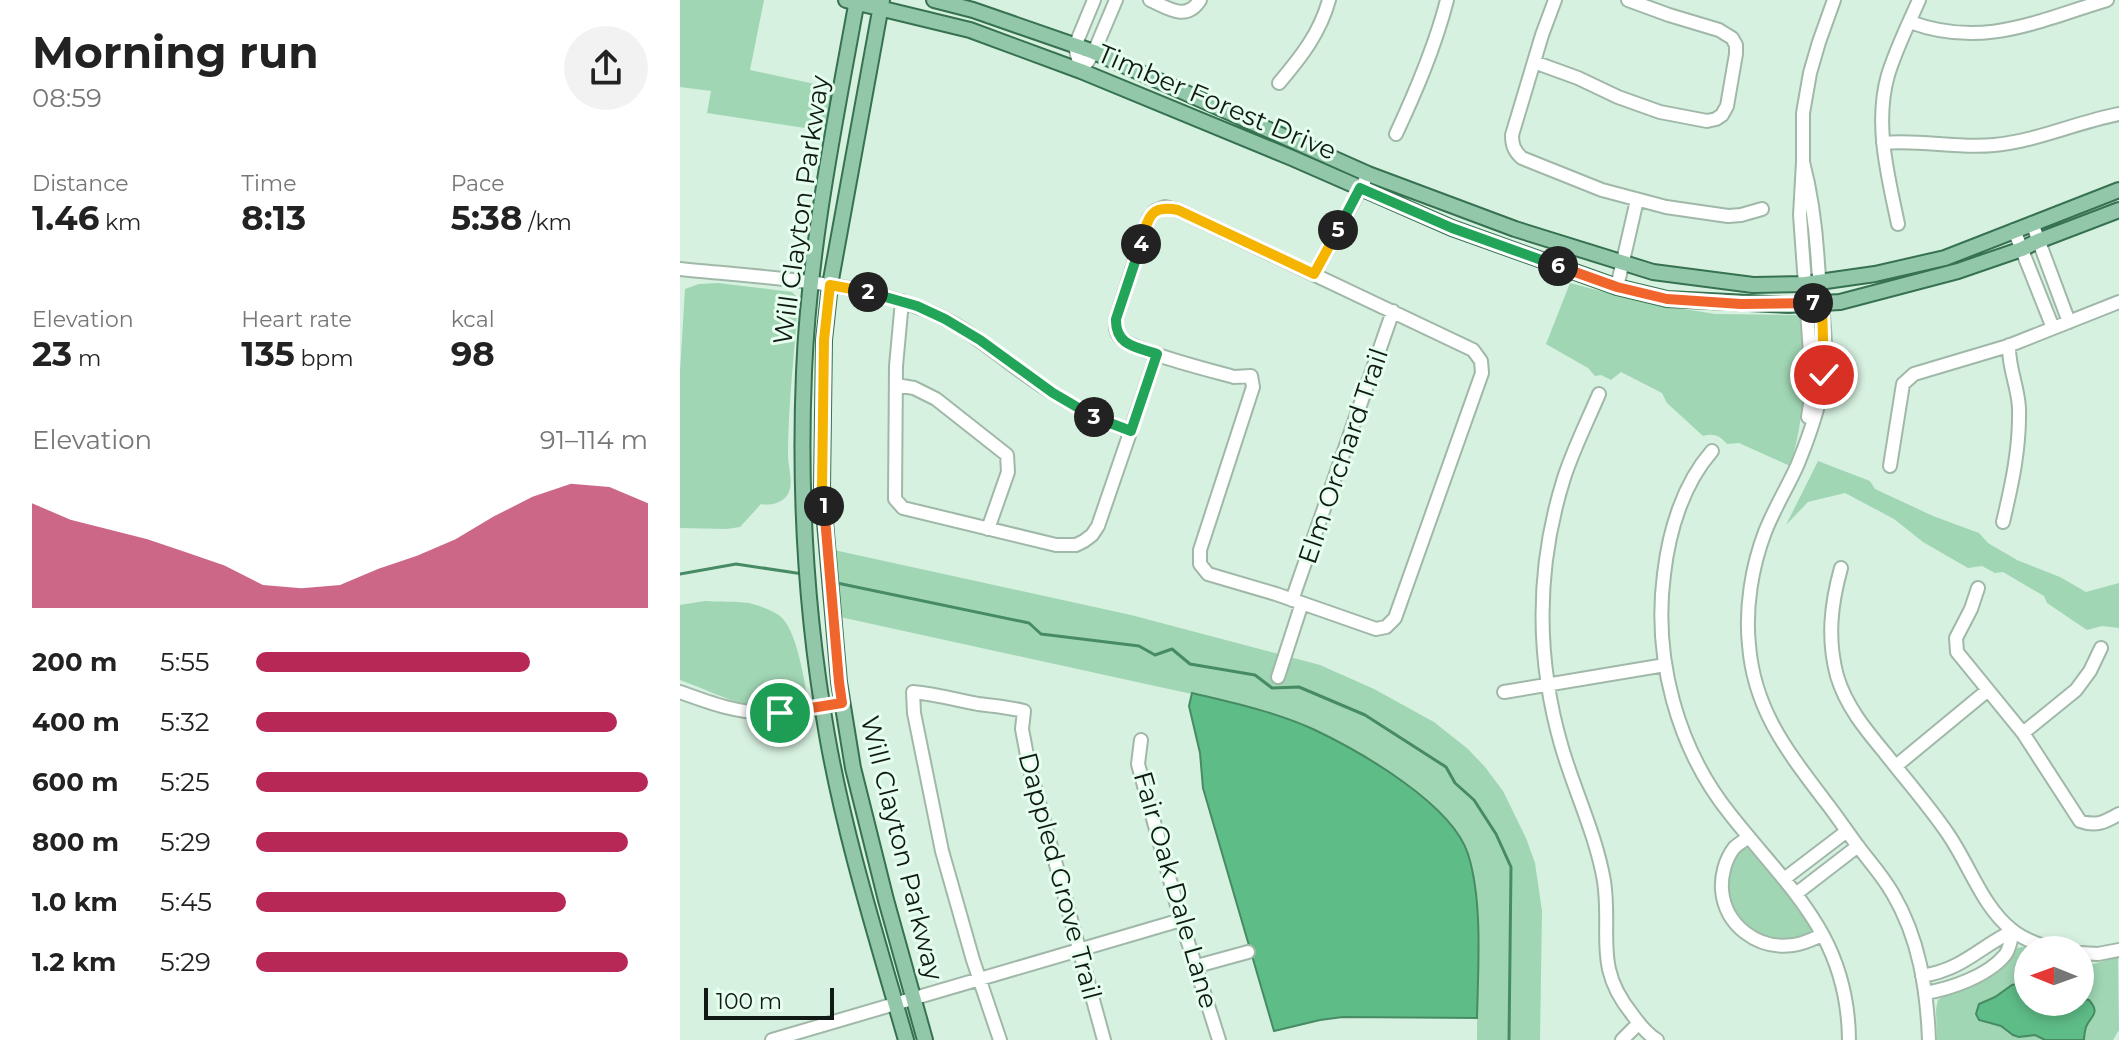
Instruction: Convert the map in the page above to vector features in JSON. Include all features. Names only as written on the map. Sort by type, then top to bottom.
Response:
[{"type":"main road","name":"Timber Forest Drive","points":[[934,0],[973,10],[1094,52],[1368,174],[1515,229],[1653,272],[1753,285],[1805,284],[1875,274],[1945,258],[2119,190]]},
{"type":"main road","name":"Timber Forest Drive","points":[[853,1],[881,3],[970,30],[1081,71],[1452,228],[1617,287],[1667,299],[1741,304],[1840,302],[1958,271],[2119,210]]},
{"type":"main road","name":"Will Clayton Parkway","points":[[853,1],[812,283],[804,370],[802,483],[805,558],[822,706],[834,769],[857,868],[906,1040]]},
{"type":"main road","name":"Will Clayton Parkway","points":[[881,3],[830,285],[824,340],[823,483],[842,703],[853,768],[925,1040]]},
{"type":"main road","points":[[802,483],[823,483]]},
{"type":"main road","points":[[857,868],[876,862]]},
{"type":"street","points":[[1081,71],[1075,46],[1094,0]]},
{"type":"street","points":[[1081,71],[1094,52],[1116,0]]},
{"type":"street","points":[[1150,0],[1179,13],[1187,12],[1200,0]]},
{"type":"street","points":[[1279,83],[1310,44],[1329,0]]},
{"type":"street","points":[[1396,134],[1431,52],[1447,0]]},
{"type":"street","points":[[1555,0],[1512,135],[1514,149],[1522,158],[1602,190],[1666,207],[1728,216],[1762,209]]},
{"type":"street","points":[[1534,62],[1660,112],[1707,121],[1722,115],[1727,106],[1736,54],[1732,38],[1726,32],[1628,0]]},
{"type":"street","points":[[1805,444],[1811,398],[1800,215],[1803,113],[1810,73],[1834,0]]},
{"type":"street","points":[[1898,224],[1883,143],[1883,114],[1887,79],[1895,52],[1919,0]]},
{"type":"street","points":[[1910,22],[1926,28],[1967,34],[1990,33],[2107,0]]},
{"type":"street","points":[[1883,143],[1919,141],[1953,146],[1990,146],[2018,142],[2119,114]]},
{"type":"street","points":[[1803,162],[1816,222],[1824,375],[1820,399],[1797,466],[1765,531],[1757,555],[1749,599],[1749,645],[1753,672],[1773,728],[1804,775],[1893,894],[1904,916],[1913,937],[1922,976],[1929,1040]]},
{"type":"street","points":[[1314,274],[1368,174]]},
{"type":"street","points":[[1617,287],[1637,200]]},
{"type":"street","points":[[1165,207],[1178,210],[1314,274],[1473,350],[1481,361],[1482,373],[1395,618],[1386,627],[1376,629],[1208,574],[1200,564],[1200,550],[1250,401],[1253,387],[1251,376],[1234,377],[1157,354],[1124,341],[1116,331],[1116,319],[1149,218],[1165,207]]},
{"type":"street","points":[[2032,223],[2069,322]]},
{"type":"street","points":[[2014,230],[2053,328]]},
{"type":"street","points":[[680,269],[830,285],[902,301],[945,319],[968,333],[1077,408],[1131,431]]},
{"type":"street","points":[[902,301],[896,385],[894,492],[899,505],[1056,545],[1076,545],[1092,535],[1102,516],[1157,354]]},
{"type":"street","points":[[1890,466],[1903,384],[1914,374],[2009,345],[2119,302]]},
{"type":"street","name":"Elm Orchard Trail","points":[[1278,677],[1297,601],[1393,311]]},
{"type":"street","points":[[2003,522],[2018,449],[2019,408],[2008,359],[2009,345]]},
{"type":"street","points":[[896,385],[914,388],[943,404],[1003,450],[1008,461],[1008,472],[988,529]]},
{"type":"street","points":[[1599,394],[1564,476],[1550,532],[1542,614],[1547,686],[1563,751],[1597,851],[1604,883],[1605,944],[1610,978],[1628,1010],[1657,1040]]},
{"type":"street","points":[[1712,451],[1689,484],[1666,556],[1661,614],[1665,665],[1673,701],[1689,747],[1702,772],[1728,813],[1797,893],[1834,957],[1843,990],[1849,1040]]},
{"type":"street","points":[[1841,568],[1830,626],[1832,654],[1846,698],[1858,719],[1951,838],[1999,917],[2013,931],[2024,936]]},
{"type":"street","points":[[1978,588],[1956,638],[1957,652],[2023,733],[2080,821],[2090,825],[2102,824],[2119,814]]},
{"type":"street","points":[[2023,733],[2076,690],[2101,648]]},
{"type":"street","points":[[1504,692],[1665,665]]},
{"type":"street","points":[[1896,766],[1988,690]]},
{"type":"street","points":[[680,692],[751,712],[780,713],[842,703]]},
{"type":"street","name":"Dappled Grove Trail","points":[[979,979],[942,851],[914,713],[913,692],[1024,711],[1022,729],[1029,766],[1104,1040]]},
{"type":"street","name":"Fair Oak Dale Lane","points":[[1141,740],[1138,764],[1181,920],[1219,1040]]},
{"type":"street","points":[[1784,879],[1847,831]]},
{"type":"street","points":[[1749,837],[1734,848],[1722,873],[1723,899],[1731,918],[1741,929],[1772,945],[1794,945],[1822,935]]},
{"type":"street","points":[[1797,893],[1858,846]]},
{"type":"street","points":[[772,1040],[1181,920]]},
{"type":"street","points":[[1922,976],[1940,973],[1964,962],[1994,940],[2013,931]]},
{"type":"street","points":[[1925,993],[1954,986],[1989,968],[2007,952],[2013,931]]},
{"type":"street","points":[[2094,954],[2119,950]]},
{"type":"street","points":[[1197,966],[1248,952]]},
{"type":"street","points":[[979,979],[1000,1040]]},
{"type":"street","points":[[1622,1040],[1639,1023]]},
{"type":"shaded area","points":[[680,0],[764,0],[750,70],[833,88],[825,131],[707,113],[711,91],[680,87]]},
{"type":"shaded area","points":[[718,283],[792,292],[798,298],[788,436],[791,485],[783,500],[761,504],[740,527],[680,528],[680,371],[685,289],[699,284]]},
{"type":"shaded area","points":[[1570,283],[1642,302],[1715,314],[1800,315],[1803,393],[1790,466],[1739,443],[1727,444],[1716,436],[1703,436],[1667,403],[1662,393],[1621,372],[1611,380],[1601,375],[1595,376],[1588,368],[1546,344]]},
{"type":"shaded area","points":[[1818,461],[1870,481],[1875,489],[1933,516],[1979,533],[1988,543],[2017,560],[2060,577],[2086,592],[2119,583],[2119,628],[2102,626],[2087,630],[2047,603],[2044,596],[2003,572],[1995,573],[1982,566],[1968,568],[1923,542],[1894,519],[1845,493],[1808,502],[1786,525]]},
{"type":"shaded area","points":[[834,550],[1131,615],[1320,665],[1374,689],[1434,722],[1468,749],[1503,791],[1535,863],[1542,911],[1540,1040],[1477,1040],[1478,933],[1467,852],[1447,819],[1418,793],[1369,760],[1314,729],[1251,707],[840,617]]},
{"type":"shaded area","points":[[705,601],[749,603],[772,611],[783,619],[796,647],[808,702],[748,704],[680,680],[680,605]]},
{"type":"shaded area","points":[[1192,693],[1270,713],[1315,730],[1403,782],[1444,817],[1459,835],[1473,872],[1478,935],[1477,1018],[1343,1017],[1274,1031],[1203,788],[1200,753],[1189,706]]},
{"type":"shaded area","points":[[1748,848],[1811,923],[1811,931],[1806,936],[1788,940],[1762,935],[1741,922],[1734,912],[1727,888],[1729,871],[1739,851]]},
{"type":"shaded area","points":[[2014,951],[2014,1016],[2094,1016],[2094,964],[2118,957],[2119,1030],[2113,1040],[1937,1040],[1938,1000],[1970,987],[1999,968]]},
{"type":"shaded area","points":[[2012,985],[2014,1016],[2093,1016],[2086,1027],[2084,1040],[2045,1040],[2035,1035],[2019,1037],[2001,1026],[1979,1020],[1976,1014],[1979,1004]]},
{"type":"waterway","points":[[680,574],[736,564],[803,574]]},
{"type":"waterway","points":[[837,583],[1029,623],[1041,634],[1139,646],[1155,655],[1172,649],[1190,664],[1255,675],[1272,688],[1299,687],[1365,715],[1446,767],[1455,783],[1474,800],[1496,834],[1511,867],[1509,1040]]},
{"type":"route","points":[[780,713],[842,703],[822,488],[824,340],[830,285],[871,292],[917,306],[945,319],[1077,408],[1131,431],[1157,354],[1119,337],[1116,319],[1149,218],[1155,211],[1165,207],[1178,210],[1314,274],[1360,188],[1452,228],[1639,293],[1667,299],[1741,304],[1822,303],[1824,375]]}]
